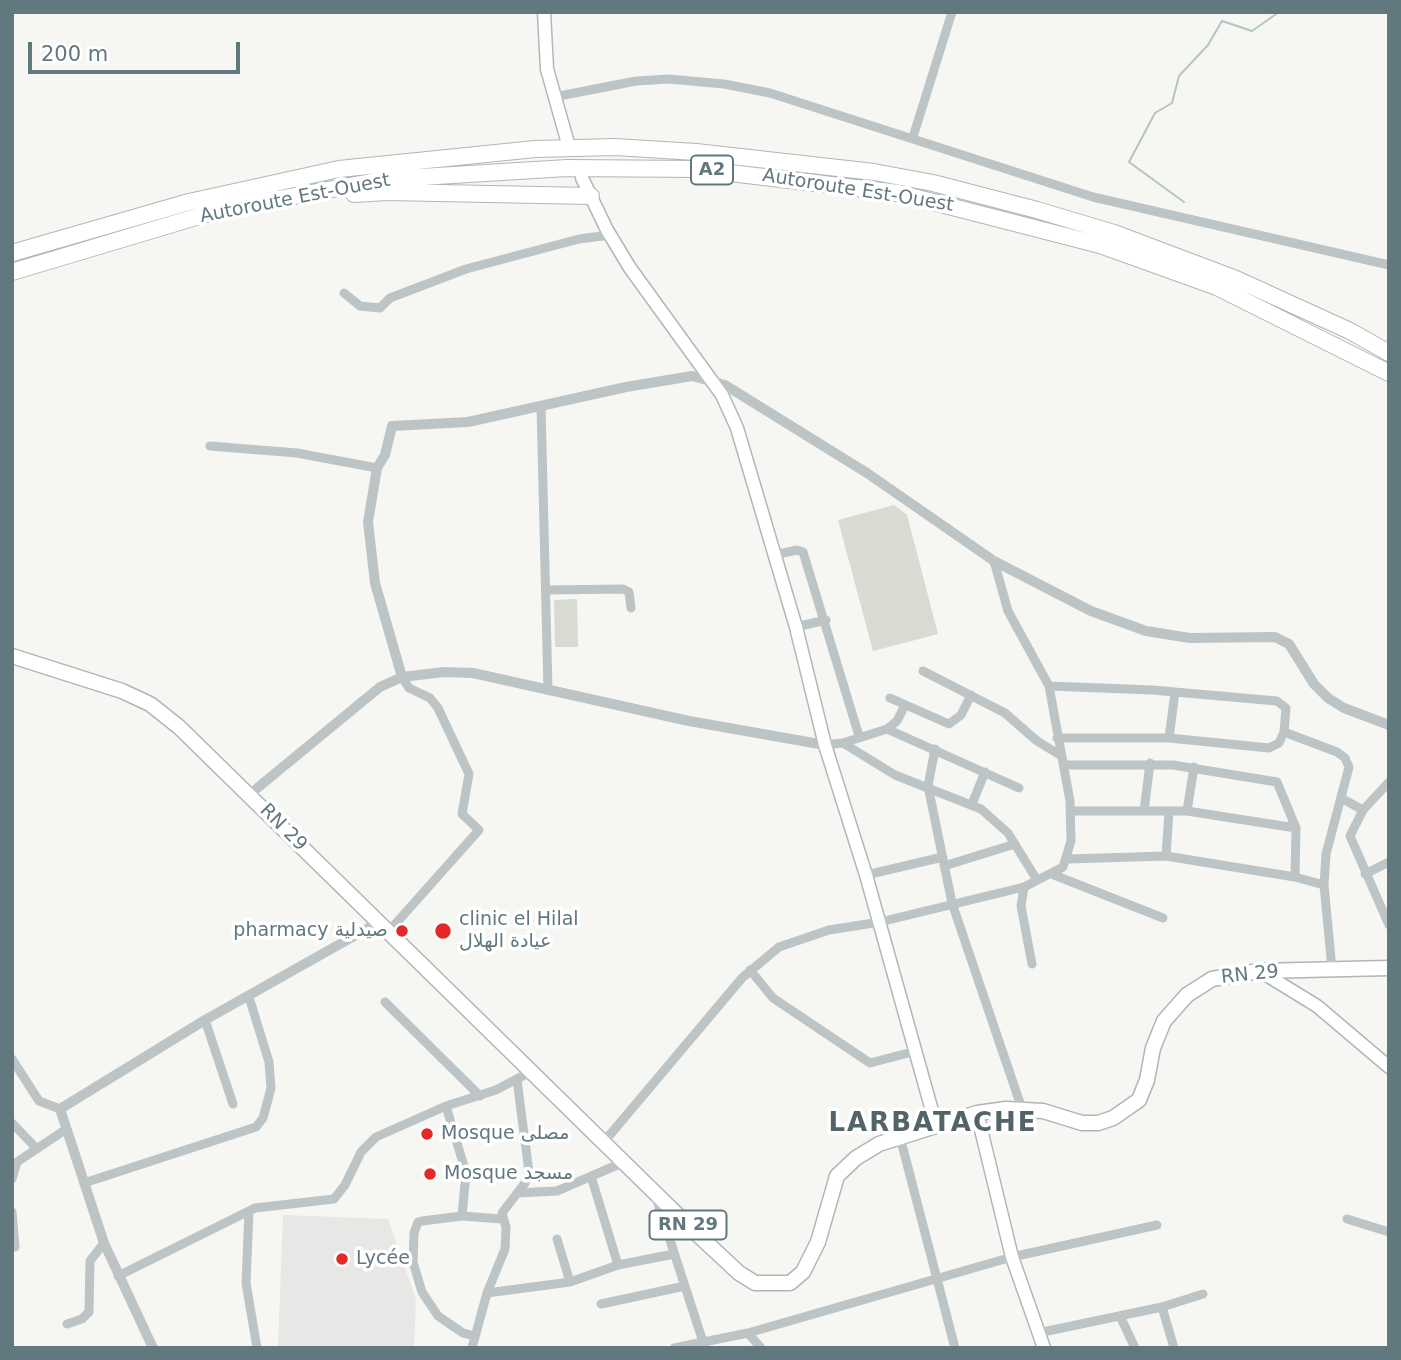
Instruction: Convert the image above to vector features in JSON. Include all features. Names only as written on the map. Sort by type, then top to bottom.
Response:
[{"type":"highway","name":"Autoroute Est-Ouest","points":[[12,253],[189,202],[339,169],[535,149],[615,148],[696,152],[874,173],[970,191],[1037,209],[1114,233],[1236,279],[1350,331],[1389,353]]},
{"type":"highway","name":"Autoroute Est-Ouest","points":[[12,272],[223,209],[388,179],[530,169],[697,169],[828,183],[962,208],[1152,262],[1217,287],[1389,373]]},
{"type":"highway","points":[[258,203],[387,192],[591,196]]},
{"type":"main road","points":[[544,12],[548,69],[567,140]]},
{"type":"main road","points":[[582,178],[610,235],[707,379],[722,396],[737,428],[796,627],[825,746],[880,922],[936,1125]]},
{"type":"main road","name":"RN 29","points":[[12,656],[122,691],[150,704],[250,794],[603,1143],[739,1273],[755,1283],[790,1283],[803,1272],[818,1242],[838,1176],[867,1150],[978,1113],[1022,1109],[1043,1111],[1082,1123],[1098,1123],[1129,1109],[1139,1100],[1147,1080],[1153,1048],[1164,1021],[1187,995],[1212,979],[1259,971],[1388,966]]},
{"type":"main road","points":[[1259,971],[1317,1006],[1389,1067]]},
{"type":"main road","points":[[978,1113],[1012,1257],[1044,1348]]},
{"type":"street","points":[[913,137],[953,12]]},
{"type":"street","points":[[554,97],[636,81],[697,80],[791,99],[1093,197],[1389,265]]},
{"type":"street","points":[[344,293],[360,306],[380,308],[390,298],[466,269],[579,239],[610,235]]},
{"type":"street","points":[[60,1109],[205,1020],[384,926],[480,830],[462,814],[468,774],[438,708],[430,698],[409,688],[402,677],[370,554],[368,522],[377,468],[385,455],[392,426],[397,423],[468,422],[692,376],[707,379],[724,385],[811,436],[994,561],[1091,611],[1146,631],[1191,638],[1275,637],[1289,644],[1314,684],[1328,698],[1344,708],[1389,725]]},
{"type":"street","points":[[541,405],[548,690]]},
{"type":"street","points":[[210,446],[298,453],[377,468]]},
{"type":"street","points":[[774,555],[803,552],[826,620],[859,736]]},
{"type":"street","points":[[603,1143],[750,970],[779,947],[829,930],[880,922],[1024,887],[1054,875],[1068,859],[1071,811],[1064,765],[1056,738],[1049,686],[1008,611],[994,561]]},
{"type":"street","points":[[545,590],[623,589],[629,592],[631,608]]},
{"type":"street","points":[[796,627],[826,620]]},
{"type":"street","points":[[923,671],[1019,723],[1037,741],[1060,755]]},
{"type":"street","points":[[250,794],[380,687],[402,677],[444,672],[473,673],[689,721],[825,746],[887,729],[897,721],[905,705]]},
{"type":"street","points":[[1049,686],[1175,692],[1282,702],[1286,708],[1284,732],[1279,743],[1269,748],[1169,738],[1056,738]]},
{"type":"street","points":[[1169,738],[1175,692]]},
{"type":"street","points":[[890,698],[949,724],[961,715],[971,695]]},
{"type":"street","points":[[887,729],[1019,788]]},
{"type":"street","points":[[1284,732],[1345,758],[1349,767],[1325,854],[1324,885],[1332,969]]},
{"type":"street","points":[[843,743],[895,775],[972,804],[994,819],[1015,844],[1037,880]]},
{"type":"street","points":[[935,749],[928,786],[953,903],[1022,1109]]},
{"type":"street","points":[[1064,765],[1150,763],[1194,767],[1278,782],[1296,828],[1295,877]]},
{"type":"street","points":[[1144,811],[1150,763]]},
{"type":"street","points":[[1186,811],[1194,767]]},
{"type":"street","points":[[972,804],[985,772]]},
{"type":"street","points":[[1389,782],[1363,810],[1350,836],[1389,925]]},
{"type":"street","points":[[1341,798],[1363,810]]},
{"type":"street","points":[[1071,811],[1186,811],[1296,828]]},
{"type":"street","points":[[1166,856],[1169,811]]},
{"type":"street","points":[[866,875],[944,861],[1015,844]]},
{"type":"street","points":[[1068,859],[1166,856],[1295,877],[1324,885]]},
{"type":"street","points":[[1365,874],[1389,862]]},
{"type":"street","points":[[1054,875],[1163,918]]},
{"type":"street","points":[[1024,887],[1021,906],[1032,964]]},
{"type":"street","points":[[750,970],[773,998],[870,1063],[915,1051]]},
{"type":"street","points":[[83,1183],[256,1127],[263,1118],[271,1088],[269,1062],[249,997]]},
{"type":"street","points":[[384,1002],[480,1096]]},
{"type":"street","points":[[205,1020],[233,1104]]},
{"type":"street","points":[[12,1059],[39,1101],[60,1109]]},
{"type":"street","points":[[118,1276],[262,1206],[334,1199],[345,1185],[361,1152],[376,1137],[446,1106],[480,1096],[530,1072]]},
{"type":"street","points":[[472,1348],[487,1293],[505,1248],[506,1227],[502,1219],[504,1208],[526,1183],[529,1172],[517,1080]]},
{"type":"street","points":[[446,1106],[466,1173],[462,1216]]},
{"type":"street","points":[[60,1109],[104,1244],[153,1348]]},
{"type":"street","points":[[12,1123],[37,1149]]},
{"type":"street","points":[[12,1180],[17,1162],[65,1130]]},
{"type":"street","points":[[901,1137],[956,1348]]},
{"type":"street","points":[[517,1194],[557,1191],[624,1162]]},
{"type":"street","points":[[591,1176],[618,1265]]},
{"type":"street","points":[[654,1192],[703,1344]]},
{"type":"street","points":[[249,1211],[246,1283],[257,1348]]},
{"type":"street","points":[[12,1212],[15,1247]]},
{"type":"street","points":[[475,1336],[463,1333],[438,1316],[422,1292],[413,1262],[414,1233],[418,1223],[462,1216],[502,1219]]},
{"type":"street","points":[[1347,1219],[1368,1228],[1389,1232]]},
{"type":"street","points":[[674,1348],[748,1333],[1012,1257],[1157,1225]]},
{"type":"street","points":[[557,1240],[570,1282]]},
{"type":"street","points":[[67,1324],[82,1319],[89,1312],[90,1261],[104,1244]]},
{"type":"street","points":[[487,1293],[570,1282],[618,1265],[674,1254]]},
{"type":"street","points":[[601,1304],[685,1286]]},
{"type":"street","points":[[1038,1333],[1162,1307],[1203,1294]]},
{"type":"street","points":[[1162,1307],[1174,1348]]},
{"type":"street","points":[[1120,1316],[1135,1348]]},
{"type":"street","points":[[748,1333],[761,1348]]},
{"type":"shaded area","points":[[894,505],[907,515],[938,634],[873,651],[838,520]]},
{"type":"shaded area","points":[[577,599],[578,647],[555,647],[554,600]]},
{"type":"shaded area","name":"Lycée","points":[[283,1215],[388,1219],[416,1299],[414,1348],[278,1348]]},
{"type":"waterway","points":[[1184,202],[1129,162],[1155,113],[1172,103],[1179,76],[1208,45],[1222,21],[1252,31],[1279,12]]},
{"type":"place","name":"pharmacy صيدلية","points":[[402,931]]},
{"type":"place","name":"clinic el Hilal عيادة الهلال","points":[[443,931]]},
{"type":"place","name":"Mosque مصلى","points":[[427,1134]]},
{"type":"place","name":"Mosque مسجد","points":[[430,1174]]},
{"type":"place","name":"Lycée","points":[[342,1259]]},
{"type":"district","name":"LARBATACHE","points":[[933,1124]]}]
